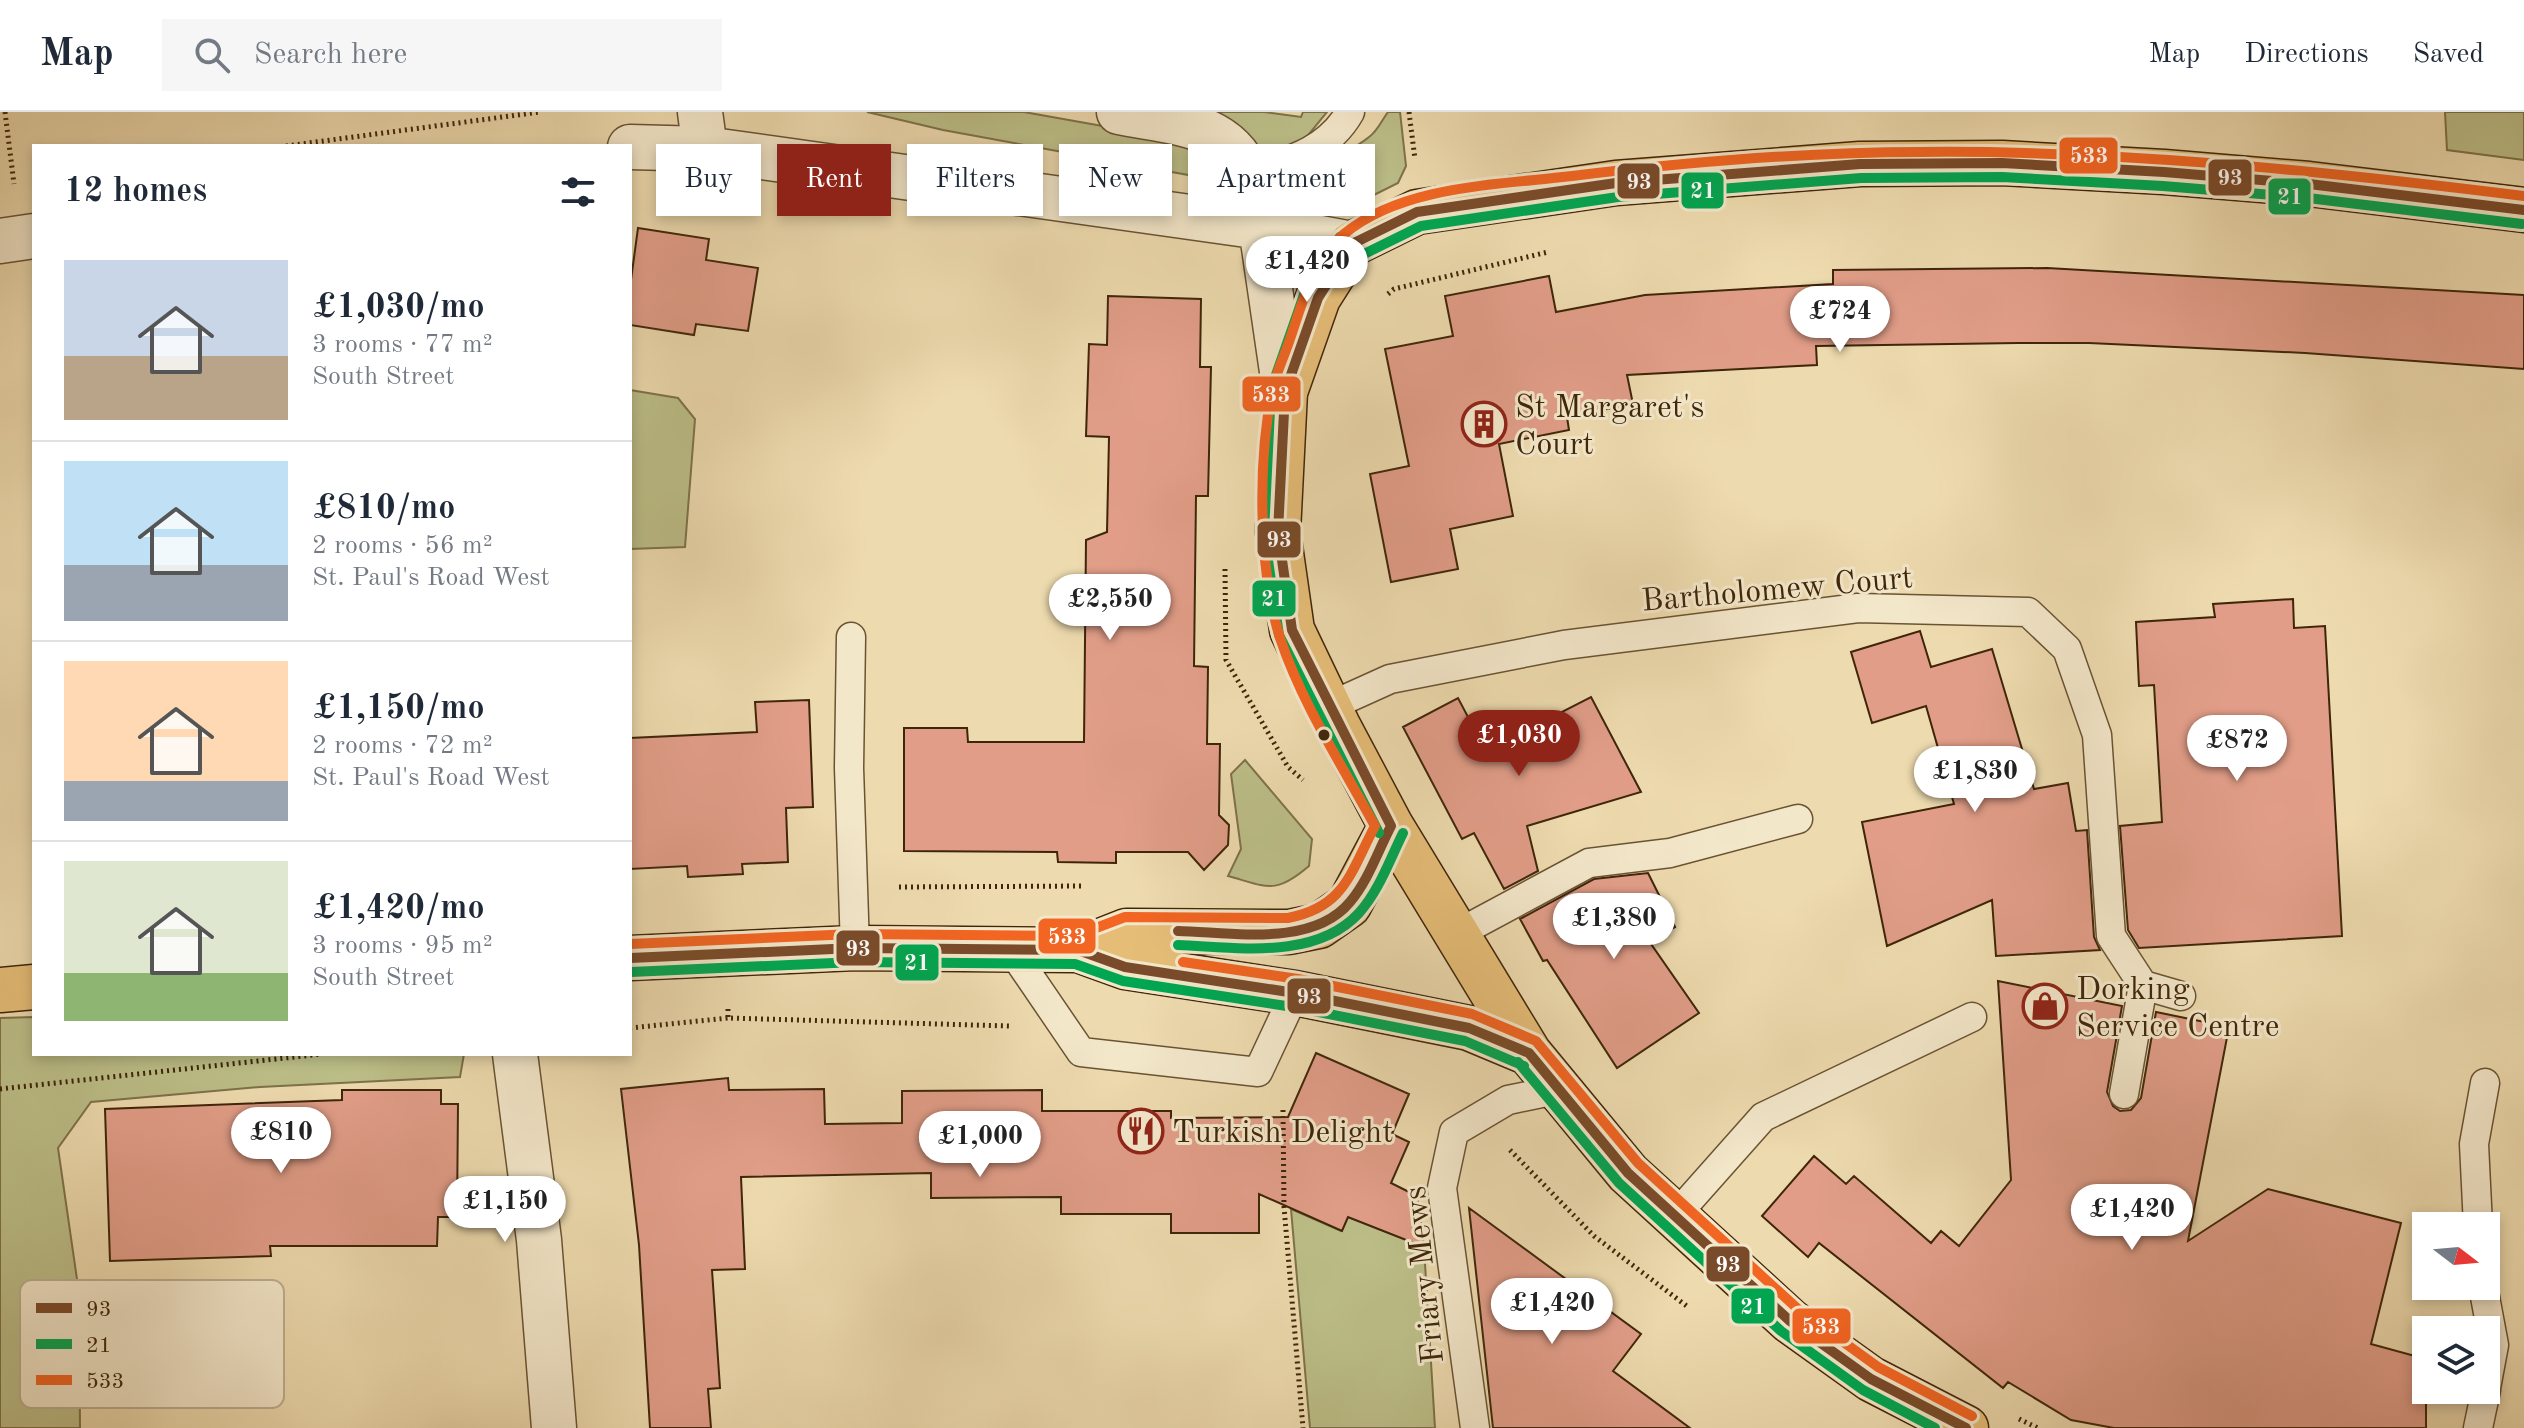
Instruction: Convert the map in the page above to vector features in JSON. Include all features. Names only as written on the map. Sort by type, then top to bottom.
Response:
[{"type":"main road","points":[[1966,1428],[1871,1379],[1790,1321],[1628,1173],[1556,1090],[1529,1053],[1391,826],[1328,707],[1292,630],[1278,532],[1285,392],[1318,298],[1352,244],[1417,212],[1616,183],[1860,164],[2002,163],[2164,172],[2309,184],[2524,210]]},
{"type":"main road","points":[[1078,950],[1126,931],[1289,932],[1319,926],[1349,905],[1391,826]]},
{"type":"main road","points":[[632,958],[855,948],[1078,950],[1125,967],[1295,993],[1469,1028],[1529,1053]]},
{"type":"main road","points":[[0,990],[32,987]]},
{"type":"street","points":[[1119,112],[1202,127],[1228,144]]},
{"type":"street","points":[[632,147],[702,131],[813,161],[931,183],[1261,227],[1352,244]]},
{"type":"street","points":[[1259,216],[1285,392]]},
{"type":"street","points":[[0,241],[32,236]]},
{"type":"street","points":[[515,1056],[539,1240],[554,1428]]},
{"type":"lane","points":[[1321,144],[1339,131],[1350,112]]},
{"type":"lane","name":"Bartholomew Court","points":[[1328,707],[1390,679],[1564,645],[1858,608],[2028,612],[2067,649],[2097,735],[2111,936],[2143,985]]},
{"type":"lane","points":[[851,637],[849,768],[855,948]]},
{"type":"lane","points":[[1455,935],[1589,863],[1670,853],[1798,819]]},
{"type":"lane","points":[[1010,948],[1081,1052],[1258,1072],[1295,993]]},
{"type":"lane","points":[[2124,1094],[2143,985],[2181,996]]},
{"type":"lane","points":[[1676,1215],[1763,1117],[1972,1017]]},
{"type":"lane","points":[[2477,1212],[2474,1144],[2485,1083]]},
{"type":"lane","name":"Friary Mews","points":[[1475,1428],[1442,1188],[1454,1132],[1508,1100],[1556,1090]]},
{"type":"lane","points":[[2478,1428],[2483,1404]]},
{"type":"path","points":[[5,112],[15,189]]},
{"type":"path","points":[[301,144],[540,112]]},
{"type":"path","points":[[1384,297],[1394,289],[1563,248]]},
{"type":"path","points":[[1226,559],[1226,660],[1288,767],[1312,787]]},
{"type":"path","points":[[632,1028],[728,1018]]},
{"type":"path","points":[[0,1089],[304,1056]]},
{"type":"path","points":[[1258,1072],[1280,1088],[1284,1116],[1284,1207],[1303,1428]]},
{"type":"green space","points":[[867,112],[1024,112],[1195,144],[1188,144],[1188,175],[1172,172],[1172,144],[1059,144],[1059,151],[1043,148],[1043,144],[1019,144]]},
{"type":"green space","points":[[1193,112],[1264,112],[1301,117],[1303,112],[1327,112],[1301,144],[1241,144]]},
{"type":"green space","points":[[1388,112],[1400,112],[1406,166],[1398,183],[1375,194],[1375,144],[1358,144],[1374,132]]},
{"type":"green space","points":[[2445,112],[2524,112],[2524,160],[2447,150]]},
{"type":"green space","points":[[632,390],[678,398],[695,419],[685,547],[632,549]]},
{"type":"green space","points":[[1245,760],[1312,839],[1309,866],[1279,885],[1262,885],[1228,876],[1241,849],[1231,774]]},
{"type":"green space","points":[[32,1017],[32,1056],[464,1056],[460,1077],[260,1087],[91,1102],[58,1148],[77,1280],[20,1280],[20,1408],[80,1408],[80,1428],[0,1428],[0,1018]]},
{"type":"green space","points":[[1291,1209],[1341,1231],[1348,1217],[1424,1247],[1435,1428],[1310,1428]]},
{"type":"building","points":[[638,228],[709,239],[706,260],[758,268],[748,331],[696,324],[694,335],[632,325],[632,272]]},
{"type":"building","points":[[2047,268],[2524,295],[2524,369],[2305,353],[2089,343],[2018,343],[1816,346],[1817,365],[1627,375],[1633,404],[1567,417],[1569,430],[1499,444],[1513,516],[1450,529],[1458,569],[1391,582],[1370,474],[1409,466],[1385,349],[1453,336],[1445,296],[1549,276],[1556,312],[1645,295],[1833,284],[1833,270]]},
{"type":"building","points":[[1108,296],[1201,299],[1200,367],[1211,367],[1208,496],[1196,496],[1194,666],[1208,667],[1207,744],[1220,744],[1219,815],[1229,825],[1228,845],[1204,870],[1188,852],[1116,852],[1116,863],[1058,862],[1057,852],[904,851],[904,728],[967,728],[968,742],[1084,742],[1086,540],[1107,532],[1109,437],[1086,436],[1089,344],[1107,345]]},
{"type":"building","points":[[2293,599],[2294,628],[2325,626],[2342,936],[2139,948],[2128,930],[2120,826],[2162,822],[2154,685],[2139,686],[2136,622],[2215,617],[2213,604]]},
{"type":"building","points":[[1920,631],[1931,667],[1992,649],[2034,789],[2068,783],[2076,831],[2087,830],[2094,937],[2100,950],[1996,956],[1992,900],[1887,946],[1862,822],[1954,804],[1926,706],[1872,723],[1851,652]]},
{"type":"building","points":[[1591,697],[1641,792],[1527,826],[1538,871],[1504,889],[1474,833],[1462,839],[1403,727],[1458,698],[1486,751]]},
{"type":"building","points":[[809,700],[813,807],[786,808],[788,862],[742,864],[743,874],[688,877],[687,866],[632,869],[632,738],[757,732],[755,702]]},
{"type":"building","points":[[1648,873],[1675,927],[1649,941],[1699,1013],[1617,1068],[1547,960],[1543,961],[1520,919],[1594,879]]},
{"type":"building","points":[[1998,981],[2122,1006],[2107,1092],[2113,1106],[2120,1111],[2131,1110],[2141,1098],[2156,1012],[2229,1027],[2188,1241],[2268,1189],[2401,1223],[2371,1344],[2412,1355],[2412,1404],[2426,1404],[2426,1428],[2114,1428],[2071,1420],[2008,1382],[2003,1388],[1819,1243],[1808,1257],[1762,1216],[1814,1156],[1846,1184],[1854,1176],[1931,1243],[1941,1231],[1959,1246],[2011,1180]]},
{"type":"building","points":[[1316,1053],[1409,1094],[1392,1134],[1409,1142],[1391,1183],[1417,1196],[1424,1247],[1348,1217],[1342,1231],[1259,1194],[1259,1233],[1171,1233],[1171,1214],[1061,1214],[1061,1197],[931,1198],[931,1173],[741,1177],[745,1269],[712,1270],[720,1388],[708,1389],[711,1428],[650,1428],[639,1245],[621,1089],[728,1078],[729,1090],[824,1089],[825,1124],[902,1123],[902,1091],[1042,1090],[1042,1111],[1171,1111],[1171,1118],[1288,1117]]},
{"type":"building","points":[[342,1090],[441,1090],[441,1104],[458,1104],[457,1217],[438,1217],[437,1246],[270,1246],[271,1256],[110,1261],[105,1109],[342,1100]]},
{"type":"building","points":[[1469,1208],[1641,1334],[1613,1371],[1690,1428],[1493,1428]]},
{"type":"transit line","name":"533","points":[[632,944],[854,934],[1075,936],[1125,917],[1288,918],[1322,906],[1334,896],[1352,873],[1375,826],[1311,710],[1280,638],[1264,548],[1264,450],[1274,384],[1316,269],[1344,234],[1394,206],[1423,196],[1483,185],[1659,166],[1876,152],[1996,152],[2147,158],[2373,178],[2524,196]]},
{"type":"transit line","name":"93","points":[[1352,244],[1417,212],[1616,183],[1860,164],[2002,163],[2164,172],[2309,184],[2524,210]]},
{"type":"transit line","name":"21","points":[[1358,257],[1421,226],[1618,197],[1861,178],[2002,177],[2163,186],[2308,198],[2522,224]]},
{"type":"transit line","name":"21","points":[[1340,237],[1305,292],[1271,389],[1264,533],[1279,635],[1379,833]]},
{"type":"transit line","name":"93","points":[[1352,244],[1318,298],[1285,392],[1278,532],[1292,630],[1391,826]]},
{"type":"transit line","name":"93","points":[[1178,931],[1269,934],[1314,926],[1334,916],[1350,902],[1391,826]]},
{"type":"transit line","name":"21","points":[[1178,945],[1273,948],[1320,939],[1341,928],[1359,913],[1384,874],[1403,833]]},
{"type":"transit line","name":"93","points":[[632,958],[855,948],[1078,950],[1125,967],[1295,993],[1469,1028],[1529,1053]]},
{"type":"transit line","name":"21","points":[[632,972],[855,962],[1075,964],[1123,981],[1293,1007],[1465,1041],[1524,1066]]},
{"type":"transit line","name":"533","points":[[1183,962],[1298,979],[1472,1014],[1536,1041],[1638,1163],[1799,1310],[1878,1367],[1972,1416]]},
{"type":"transit line","name":"93","points":[[1529,1053],[1628,1173],[1790,1321],[1871,1379],[1966,1428]]},
{"type":"transit line","name":"21","points":[[1518,1062],[1619,1183],[1781,1331],[1863,1390],[1935,1428]]},
{"type":"place","name":"St Margaret's Court","points":[[1484,424]]},
{"type":"place","name":"Dorking Service Centre","points":[[2045,1006]]},
{"type":"place","name":"Turkish Delight","points":[[1141,1131]]}]
